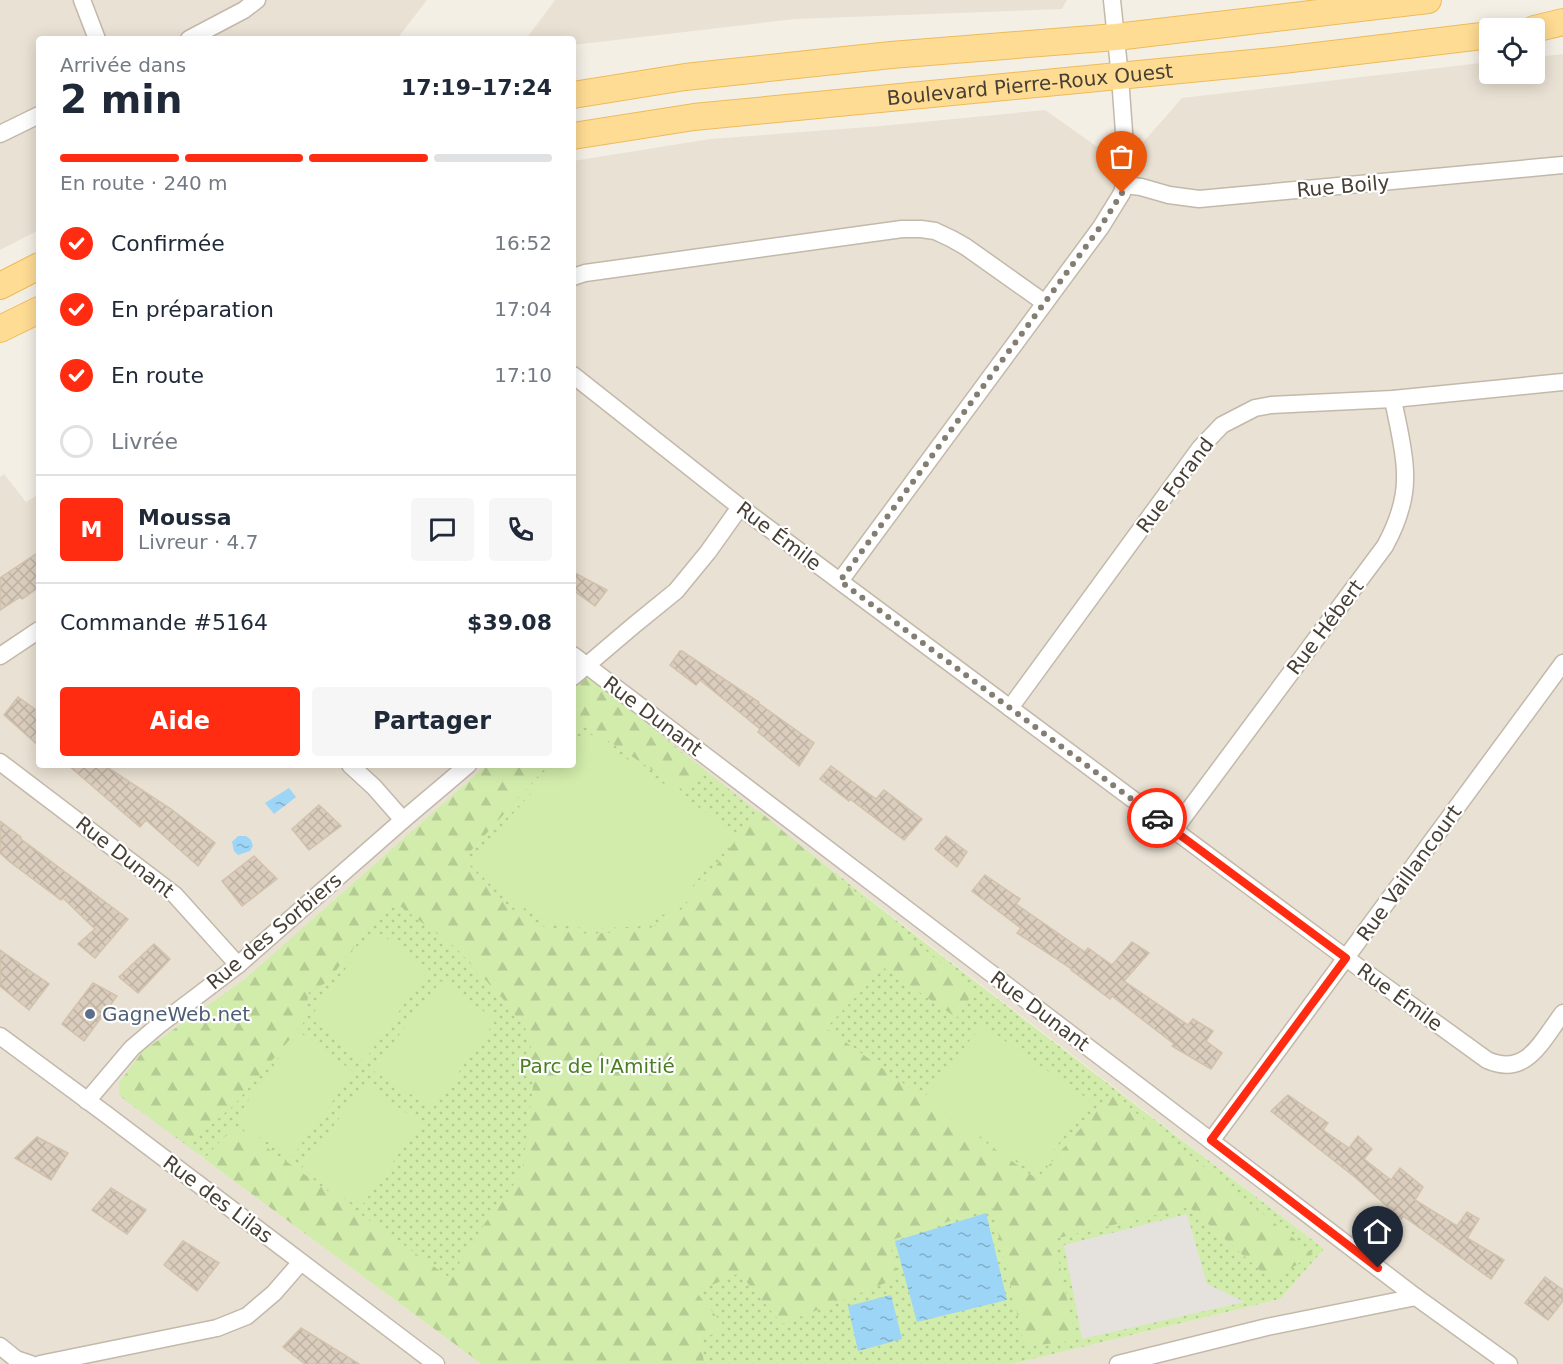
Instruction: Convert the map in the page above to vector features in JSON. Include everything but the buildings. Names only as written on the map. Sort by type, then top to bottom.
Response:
[{"type":"main road","name":"Boulevard Pierre-Roux Ouest","points":[[576,95],[685,77],[879,56],[1116,37],[1428,0]]},
{"type":"main road","points":[[1545,26],[1563,22]]},
{"type":"main road","name":"Boulevard Pierre-Roux Ouest","points":[[576,136],[694,117],[1120,77],[1479,36]]},
{"type":"main road","points":[[0,286],[36,268]]},
{"type":"main road","points":[[0,329],[36,311]]},
{"type":"street","points":[[82,0],[96,36]]},
{"type":"street","points":[[195,36],[244,10],[256,0]]},
{"type":"street","points":[[840,581],[1101,226],[1122,193],[1127,173],[1112,0]]},
{"type":"street","points":[[0,134],[36,116]]},
{"type":"street","name":"Rue Boily","points":[[1125,185],[1199,199],[1563,165]]},
{"type":"street","points":[[576,276],[902,229],[921,229],[935,231],[966,247],[1045,303]]},
{"type":"street","name":"Rue Émile","points":[[576,377],[740,507],[1346,958],[1487,1060],[1498,1065],[1515,1065],[1531,1056],[1563,1013]]},
{"type":"street","name":"Rue Forand","points":[[1010,708],[1200,448],[1222,425],[1255,408],[1271,405],[1393,399],[1563,382]]},
{"type":"street","name":"Rue Hébert","points":[[1174,830],[1385,546],[1393,531],[1403,498],[1406,473],[1393,399]]},
{"type":"street","points":[[576,675],[676,591],[708,552],[740,507]]},
{"type":"street","points":[[0,656],[36,632]]},
{"type":"street","name":"Rue Dunant","points":[[576,657],[1416,1296],[1509,1364]]},
{"type":"street","name":"Rue Vaillancourt","points":[[1211,1140],[1563,663]]},
{"type":"street","name":"Rue Dunant","points":[[0,762],[175,894],[238,965]]},
{"type":"street","points":[[353,768],[374,787],[403,820]]},
{"type":"street","name":"Rue des Sorbiers","points":[[87,1101],[132,1048],[238,965],[464,768]]},
{"type":"street","name":"Rue des Lilas","points":[[0,1036],[435,1364]]},
{"type":"street","points":[[40,1364],[217,1328],[247,1316],[274,1293],[301,1262]]},
{"type":"street","points":[[1118,1364],[1267,1327],[1416,1296]]},
{"type":"street","points":[[0,1346],[16,1359],[31,1364]]},
{"type":"shaded area","points":[[0,0],[427,0],[399,36],[36,36],[36,232],[0,250]]},
{"type":"shaded area","points":[[555,0],[1067,0],[1062,9],[795,19],[576,45],[576,36],[528,36]]},
{"type":"shaded area","points":[[1563,54],[1563,1364],[1012,1364],[1280,1299],[1324,1249],[705,772],[588,677],[576,687],[576,161],[710,139],[1045,110],[1123,165],[1182,98],[1479,63],[1479,84],[1545,84],[1545,56]]},
{"type":"shaded area","points":[[4,474],[26,502],[36,496],[36,768],[484,768],[244,980],[143,1051],[188,1145],[482,1364],[0,1364],[0,477]]},
{"type":"shaded area","points":[[1187,1214],[1207,1284],[1245,1302],[1082,1339],[1064,1245]]},
{"type":"green space","name":"Parc de l'Amitié","points":[[588,676],[862,894],[1324,1249],[1280,1299],[1012,1364],[482,1364],[120,1096],[119,1083],[143,1051],[244,980],[484,768],[576,768],[576,686]]},
{"type":"green space","points":[[588,676],[705,772],[686,792],[584,725],[576,734],[576,686]]},
{"type":"green space","points":[[587,732],[735,832],[677,906],[645,926],[589,929],[551,924],[514,902],[472,859],[554,768],[576,768],[576,744]]},
{"type":"green space","points":[[484,768],[545,768],[468,854],[469,865],[510,908],[548,929],[590,934],[647,930],[682,909],[759,811],[974,991],[957,1018],[884,968],[826,1028],[1037,1179],[1111,1093],[1313,1254],[1272,1281],[1189,1207],[1054,1239],[1076,1340],[1025,1347],[992,1207],[889,1241],[898,1278],[782,1324],[739,1273],[696,1292],[726,1328],[700,1340],[704,1362],[696,1364],[482,1364],[204,1159],[235,1125],[450,1278],[485,1223],[522,1173],[533,1086],[530,1035],[503,999],[455,947],[393,901],[327,982],[309,992],[303,1024],[234,1105],[188,1145],[120,1096],[119,1083],[143,1051],[244,980]]},
{"type":"green space","points":[[374,929],[429,969],[364,1061],[310,1018]]},
{"type":"green space","points":[[441,981],[496,1020],[433,1108],[372,1070]]},
{"type":"green space","points":[[982,1025],[1091,1101],[1036,1173],[923,1099]]},
{"type":"green space","points":[[298,1031],[354,1072],[292,1157],[234,1121]]},
{"type":"green space","points":[[365,1084],[421,1123],[360,1208],[301,1169]]},
{"type":"water","points":[[289,788],[296,797],[274,814],[265,803]]},
{"type":"water","points":[[238,836],[246,836],[251,840],[253,846],[250,851],[238,855],[234,851],[232,842]]},
{"type":"water","points":[[986,1213],[1007,1300],[917,1322],[895,1241]]},
{"type":"water","points":[[891,1295],[902,1339],[858,1351],[848,1306]]},
{"type":"way so far","points":[[1122,193],[1101,226],[840,581],[1157,818]]},
{"type":"place","name":"GagneWeb.net","points":[[90,1014]]},
{"type":"route","points":[[1157,818],[1346,958],[1211,1140],[1378,1268]]}]
